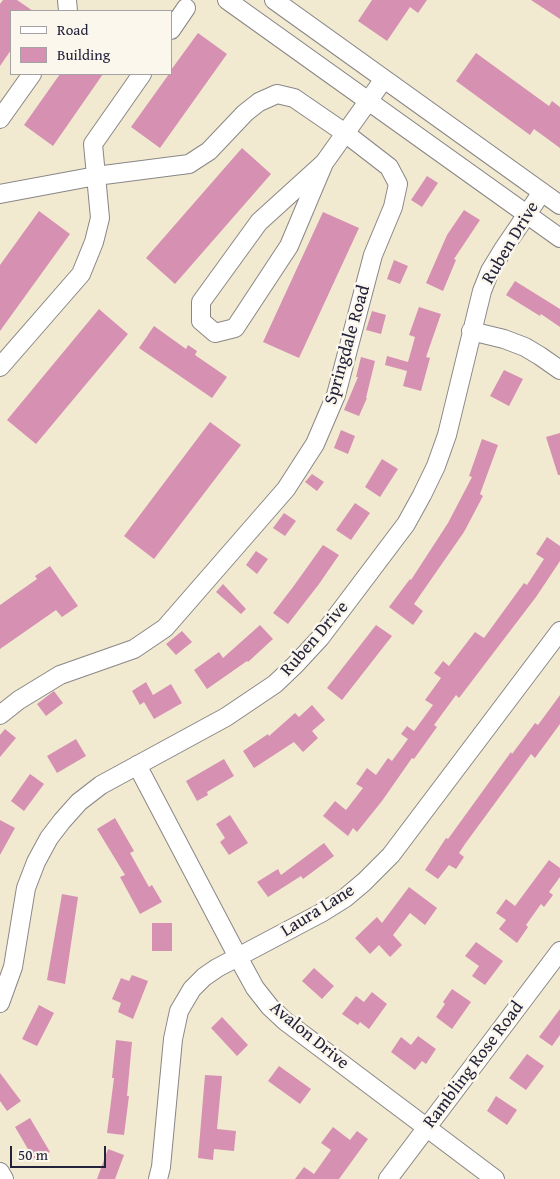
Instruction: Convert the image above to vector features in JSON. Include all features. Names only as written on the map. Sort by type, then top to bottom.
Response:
[{"type":"street","points":[[226,0],[560,238]]},
{"type":"street","points":[[257,22],[274,0],[560,205]]},
{"type":"street","points":[[172,29],[186,8]]},
{"type":"street","points":[[0,119],[31,75]]},
{"type":"street","points":[[0,367],[80,274],[94,242],[100,218],[93,144],[141,75]]},
{"type":"street","points":[[324,163],[259,222],[201,302],[201,321],[215,333],[235,328],[288,246],[324,163],[384,79]]},
{"type":"street","name":"Springdale Road","points":[[0,194],[96,176],[190,164],[209,151],[245,113],[259,102],[277,94],[294,98],[345,133],[389,167],[398,184],[393,207],[373,255],[336,395],[315,444],[286,489],[165,628],[134,649],[60,675],[0,714]]},
{"type":"street","name":"Ruben Drive","points":[[0,1003],[13,967],[26,888],[36,862],[49,838],[79,802],[101,785],[252,701],[296,664],[320,638],[406,524],[436,466],[447,435],[471,331],[482,291],[490,271],[542,192]]},
{"type":"street","points":[[471,331],[504,339],[525,347],[560,370]]},
{"type":"street","name":"Laura Lane","points":[[158,1179],[161,1168],[173,1039],[179,1011],[192,989],[204,977],[320,913],[345,898],[364,882],[391,855],[560,631]]},
{"type":"street","name":"Avalon Drive","points":[[137,765],[255,988],[270,1007],[285,1021],[495,1179]]},
{"type":"street","name":"Rambling Rose Road","points":[[388,1179],[560,951]]},
{"type":"street","points":[[0,1172],[4,1179]]},
{"type":"building","points":[[3,0],[17,0],[32,10],[10,10],[10,51],[0,66],[0,4]]},
{"type":"building","points":[[372,0],[427,0],[418,13],[410,7],[387,41],[358,21]]},
{"type":"building","points":[[531,0],[560,0],[560,19]]},
{"type":"building","points":[[198,33],[227,54],[160,148],[131,127],[168,75],[172,75],[172,69]]},
{"type":"building","points":[[476,53],[549,106],[552,101],[560,107],[560,148],[534,129],[530,135],[456,81]]},
{"type":"building","points":[[59,75],[102,75],[53,146],[24,125]]},
{"type":"building","points":[[242,148],[271,174],[175,284],[146,258]]},
{"type":"building","points":[[427,176],[438,183],[422,207],[411,200]]},
{"type":"building","points":[[464,210],[480,220],[454,259],[456,260],[443,291],[426,283],[447,235]]},
{"type":"building","points":[[39,211],[70,234],[0,331],[0,265]]},
{"type":"building","points":[[323,212],[359,228],[299,358],[263,342]]},
{"type":"building","points":[[394,260],[408,266],[400,284],[387,279]]},
{"type":"building","points":[[515,281],[560,309],[560,327],[506,295]]},
{"type":"building","points":[[419,307],[441,314],[426,357],[430,358],[421,391],[403,386],[407,371],[385,365],[387,356],[408,362],[415,337],[409,335]]},
{"type":"building","points":[[99,309],[128,334],[36,444],[7,420]]},
{"type":"building","points":[[372,311],[386,315],[381,334],[366,330]]},
{"type":"building","points":[[154,326],[186,349],[188,345],[197,351],[195,355],[227,377],[212,398],[139,348]]},
{"type":"building","points":[[361,357],[375,361],[367,398],[359,416],[344,410],[358,377],[356,377]]},
{"type":"building","points":[[504,370],[523,379],[509,406],[490,396]]},
{"type":"building","points":[[210,422],[241,445],[154,559],[124,536]]},
{"type":"building","points":[[341,430],[355,436],[348,454],[334,448]]},
{"type":"building","points":[[560,433],[560,475],[558,475],[546,437]]},
{"type":"building","points":[[482,439],[498,445],[480,494],[483,496],[464,532],[414,604],[423,611],[413,625],[389,607],[411,580],[448,523],[472,477],[469,476]]},
{"type":"building","points":[[382,459],[398,469],[380,497],[365,487]]},
{"type":"building","points":[[312,474],[324,482],[317,491],[305,482]]},
{"type":"building","points":[[355,503],[370,513],[351,540],[336,530]]},
{"type":"building","points":[[284,513],[296,521],[285,536],[273,528]]},
{"type":"building","points":[[547,537],[560,546],[560,561],[536,597],[459,698],[456,695],[434,725],[437,727],[414,759],[412,758],[382,801],[357,832],[353,828],[348,836],[323,816],[335,801],[346,810],[363,788],[356,784],[367,768],[376,775],[388,758],[392,761],[408,739],[401,734],[407,726],[414,731],[433,705],[425,700],[441,678],[434,673],[443,661],[449,666],[475,632],[484,638],[524,583],[527,585],[544,559],[536,554]]},
{"type":"building","points":[[323,545],[339,555],[288,624],[273,613]]},
{"type":"building","points":[[256,551],[268,559],[257,574],[246,565]]},
{"type":"building","points":[[50,566],[78,606],[62,617],[56,610],[0,649],[0,605],[37,579],[35,576]]},
{"type":"building","points":[[223,584],[246,609],[241,614],[216,592]]},
{"type":"building","points":[[260,625],[273,639],[248,662],[207,689],[194,670],[219,652],[223,658]]},
{"type":"building","points":[[376,625],[392,636],[342,700],[327,688]]},
{"type":"building","points":[[182,631],[192,642],[176,655],[166,644]]},
{"type":"building","points":[[146,682],[153,695],[171,684],[182,703],[154,719],[144,702],[140,705],[132,691]]},
{"type":"building","points":[[54,691],[63,703],[46,716],[37,704]]},
{"type":"building","points":[[560,695],[560,724],[535,758],[531,754],[465,844],[459,853],[464,857],[456,869],[449,865],[438,879],[425,870],[446,838],[448,839],[511,752],[512,754],[535,723],[538,725]]},
{"type":"building","points":[[312,705],[325,720],[312,731],[318,738],[303,752],[294,742],[254,768],[243,751],[268,734],[269,736],[295,713],[299,717]]},
{"type":"building","points":[[5,729],[16,738],[0,757],[0,735]]},
{"type":"building","points":[[76,739],[86,756],[57,773],[47,756]]},
{"type":"building","points":[[224,759],[234,776],[207,792],[208,795],[197,801],[186,781]]},
{"type":"building","points":[[30,774],[44,784],[24,811],[11,801]]},
{"type":"building","points":[[230,815],[248,843],[229,855],[220,842],[225,838],[216,824]]},
{"type":"building","points":[[115,818],[134,851],[130,853],[149,887],[152,885],[162,902],[140,914],[120,877],[125,875],[97,829]]},
{"type":"building","points":[[0,820],[15,828],[0,855]]},
{"type":"building","points":[[324,843],[334,856],[303,879],[301,876],[268,897],[257,882],[278,869],[281,875]]},
{"type":"building","points":[[549,860],[560,868],[560,877],[549,892],[553,895],[544,907],[541,904],[526,925],[528,927],[517,943],[499,929],[506,920],[496,913],[506,899],[515,906]]},
{"type":"building","points":[[409,887],[437,908],[425,925],[410,913],[393,935],[402,945],[390,957],[379,945],[370,954],[355,938],[377,917],[382,923]]},
{"type":"building","points":[[62,894],[78,897],[65,984],[47,980]]},
{"type":"building","points":[[152,923],[172,923],[172,951],[152,951]]},
{"type":"building","points":[[476,942],[503,961],[485,985],[472,976],[479,966],[465,956]]},
{"type":"building","points":[[314,968],[334,986],[322,999],[302,981]]},
{"type":"building","points":[[132,975],[148,981],[133,1019],[118,1012],[121,1003],[112,999],[121,978],[129,981]]},
{"type":"building","points":[[452,989],[471,1002],[452,1029],[436,1017]]},
{"type":"building","points":[[372,992],[387,1004],[369,1029],[360,1022],[358,1025],[342,1014],[356,996],[364,1002]]},
{"type":"building","points":[[39,1005],[54,1013],[37,1046],[22,1039]]},
{"type":"building","points":[[560,1009],[560,1035],[552,1046],[539,1037]]},
{"type":"building","points":[[222,1017],[248,1045],[237,1056],[211,1028]]},
{"type":"building","points":[[418,1036],[436,1049],[426,1064],[422,1061],[415,1070],[391,1052],[401,1037],[411,1045]]},
{"type":"building","points":[[116,1040],[132,1042],[127,1096],[129,1096],[124,1135],[107,1133],[114,1078],[112,1078]]},
{"type":"building","points":[[527,1054],[544,1066],[526,1090],[509,1078]]},
{"type":"building","points":[[279,1066],[311,1089],[300,1104],[268,1081]]},
{"type":"building","points":[[0,1073],[21,1101],[7,1111],[0,1101]]},
{"type":"building","points":[[205,1075],[222,1076],[217,1129],[236,1131],[234,1151],[214,1149],[213,1160],[198,1158]]},
{"type":"building","points":[[496,1096],[517,1110],[507,1125],[487,1111]]},
{"type":"building","points":[[30,1118],[50,1152],[35,1161],[15,1127]]},
{"type":"building","points":[[333,1127],[350,1140],[357,1131],[368,1139],[339,1179],[295,1179],[304,1167],[314,1174],[331,1150],[321,1143]]},
{"type":"building","points":[[108,1149],[124,1155],[115,1179],[97,1179]]}]
